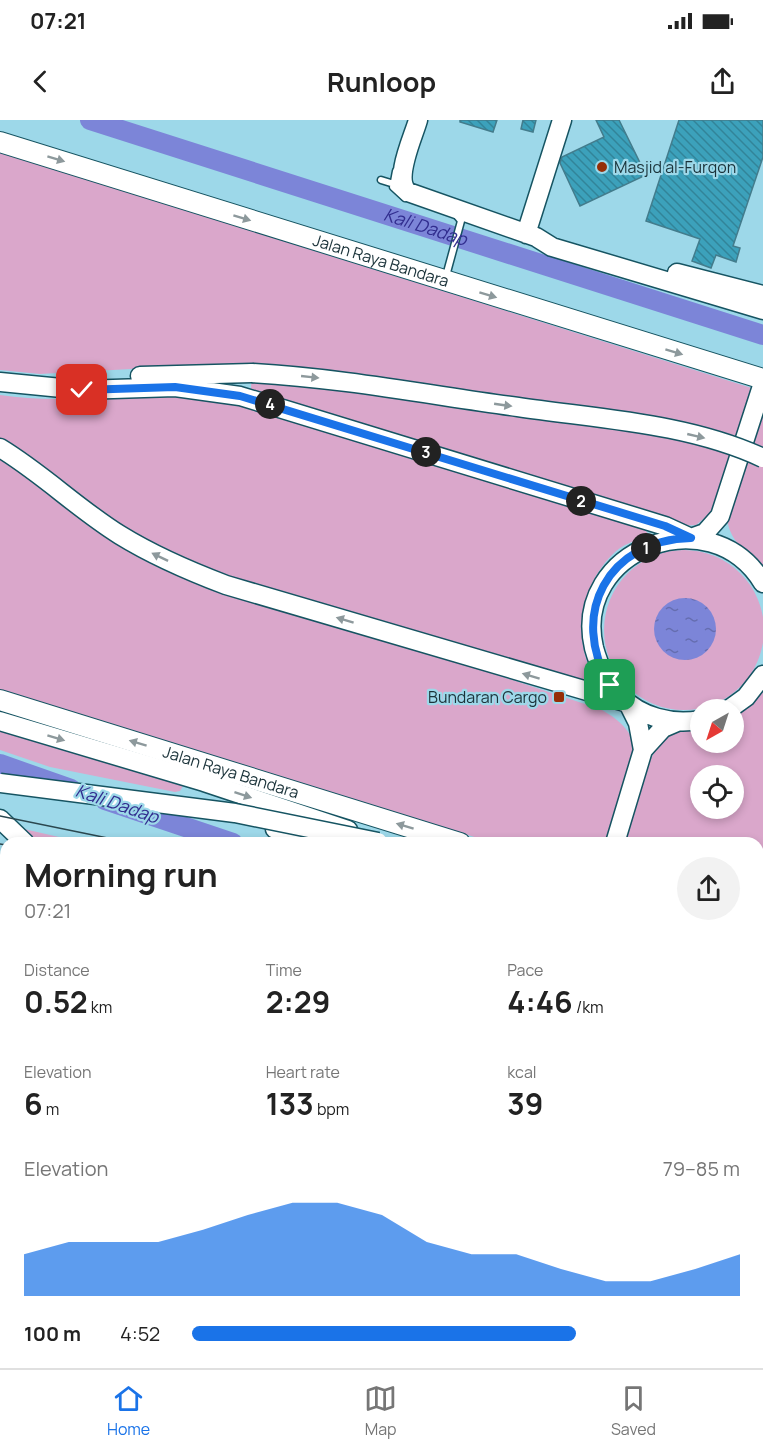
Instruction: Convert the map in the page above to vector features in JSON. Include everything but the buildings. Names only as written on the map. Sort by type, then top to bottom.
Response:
[{"type":"main road","name":"Jalan Raya Bandara","points":[[0,142],[759,379]]},
{"type":"main road","name":"Jalan Raya Bandara","points":[[0,700],[441,837]]},
{"type":"street","points":[[416,120],[398,186],[433,203],[531,235],[552,247],[653,273],[763,295]]},
{"type":"street","points":[[531,235],[562,120]]},
{"type":"street","points":[[653,273],[763,310]]},
{"type":"street","points":[[34,386],[165,374],[252,372],[368,385],[669,430],[720,442],[763,458]]},
{"type":"street","name":"Jalan Raya Bandara","points":[[720,516],[759,379]]},
{"type":"street","points":[[0,382],[82,390],[175,387],[240,396],[665,526],[691,538],[730,550],[745,560],[763,583]]},
{"type":"street","points":[[0,448],[47,479],[120,535],[189,571],[225,585],[628,704],[656,717],[677,722],[690,721]]},
{"type":"street","points":[[643,750],[638,723],[628,704],[610,685],[597,659],[592,623],[600,592],[609,576],[631,555],[669,540],[691,538],[705,533],[720,516]]},
{"type":"street","points":[[720,516],[723,540],[730,550]]},
{"type":"street","points":[[743,699],[762,678]]},
{"type":"street","name":"Jalan Raya Bandara","points":[[0,721],[204,782],[368,837]]},
{"type":"street","points":[[617,837],[643,750],[663,729],[677,722]]},
{"type":"street","points":[[0,775],[152,796],[305,837]]},
{"type":"street","name":"Jalan Raya Bandara","points":[[0,783],[235,813],[357,837]]},
{"type":"street","points":[[0,819],[19,837]]},
{"type":"lane","points":[[381,180],[398,186],[396,191],[404,198],[460,218],[459,233],[445,281]]},
{"type":"shaded area","points":[[0,152],[755,389],[716,509],[696,525],[680,526],[251,389],[252,366],[186,366],[40,374],[0,370]]},
{"type":"shaded area","points":[[169,394],[216,399],[265,411],[642,526],[649,535],[624,546],[612,555],[600,569],[585,602],[582,638],[585,656],[591,673],[601,688],[216,576],[133,536],[0,443],[0,395],[63,399]]},
{"type":"shaded area","points":[[763,399],[763,570],[734,539],[727,515]]},
{"type":"shaded area","points":[[0,456],[115,540],[449,659],[600,709],[626,729],[636,747],[613,837],[474,837],[0,691]]},
{"type":"shaded area","points":[[684,550],[700,552],[714,556],[728,564],[750,586],[758,600],[764,630],[762,646],[758,660],[750,674],[740,686],[723,699],[690,699],[690,709],[668,708],[654,704],[640,696],[618,674],[610,660],[606,646],[604,630],[606,614],[610,600],[618,586],[640,564],[654,556],[668,552]]},
{"type":"shaded area","points":[[763,692],[763,837],[627,837],[641,785],[653,755],[669,736],[690,730],[690,753],[744,753],[744,710]]},
{"type":"shaded area","points":[[0,728],[183,786],[180,791],[175,792],[50,767],[0,750]]},
{"type":"shaded area","points":[[24,829],[59,837],[31,837]]},
{"type":"water","points":[[679,598],[691,598],[707,607],[714,617],[716,629],[714,641],[707,651],[691,660],[679,660],[668,655],[659,646],[654,635],[654,623],[659,612],[668,603]]},
{"type":"waterway","name":"Kali Dadap","points":[[90,120],[763,335]]},
{"type":"waterway","name":"Kali Dadap","points":[[0,764],[71,789]]},
{"type":"waterway","name":"Kali Dadap","points":[[105,800],[215,837]]},
{"type":"tram line","points":[[0,816],[103,837]]},
{"type":"place","name":"Masjid al-Furqon","points":[[602,167]]},
{"type":"place","name":"Bundaran Cargo","points":[[559,697]]},
{"type":"route","points":[[82,390],[175,387],[240,396],[665,526],[691,538],[669,540],[631,555],[616,568],[604,584],[594,608],[592,633],[597,659],[610,685]]}]
